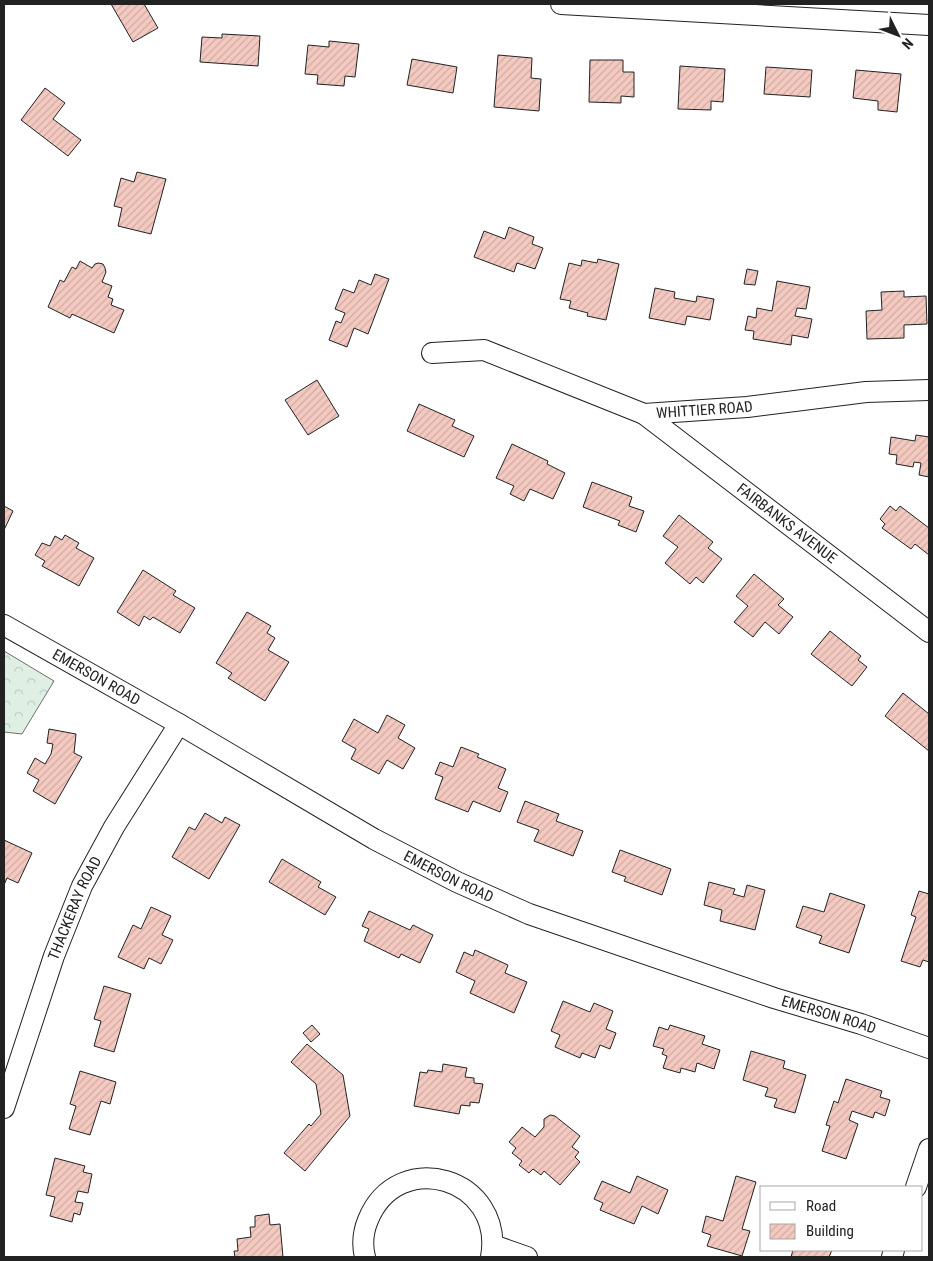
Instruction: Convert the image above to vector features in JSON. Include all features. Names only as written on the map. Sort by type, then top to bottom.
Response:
[{"type":"street","points":[[561,4],[929,25]]},
{"type":"street","name":"WHITTIER ROAD","points":[[432,353],[484,350],[644,414],[747,407],[866,392],[929,390]]},
{"type":"street","name":"FAIRBANKS AVENUE","points":[[644,414],[929,632]]},
{"type":"street","name":"EMERSON ROAD","points":[[4,625],[179,724],[374,839],[457,882],[529,914],[774,998],[861,1024],[929,1048]]},
{"type":"street","name":"THACKERAY ROAD","points":[[4,1108],[54,956],[82,886],[114,827],[179,724]]},
{"type":"street","points":[[916,1186],[929,1149]]},
{"type":"street","points":[[365,1257],[363,1250],[364,1229],[372,1209],[386,1193],[405,1182],[426,1178],[447,1180],[466,1190],[481,1205],[491,1224],[492,1251],[527,1257]]},
{"type":"green space","points":[[4,651],[54,681],[22,734],[4,732]]},
{"type":"building","points":[[111,4],[144,4],[158,28],[133,42]]},
{"type":"building","points":[[222,34],[260,36],[258,66],[200,62],[202,37],[222,38]]},
{"type":"building","points":[[329,41],[359,44],[355,77],[345,76],[344,86],[317,84],[318,75],[305,74],[308,45],[329,47]]},
{"type":"building","points":[[498,55],[532,58],[531,78],[541,79],[539,111],[494,107]]},
{"type":"building","points":[[412,59],[457,67],[453,93],[407,85]]},
{"type":"building","points":[[590,60],[623,60],[623,72],[634,72],[634,97],[621,96],[621,103],[589,102]]},
{"type":"building","points":[[680,66],[725,69],[723,102],[711,101],[711,110],[678,109]]},
{"type":"building","points":[[766,67],[812,70],[810,97],[764,94]]},
{"type":"building","points":[[856,70],[901,74],[897,112],[878,110],[878,101],[853,98]]},
{"type":"building","points":[[45,88],[65,103],[53,119],[81,140],[68,156],[21,120]]},
{"type":"building","points":[[137,172],[166,179],[151,234],[118,226],[122,208],[114,206],[121,178],[134,182]]},
{"type":"building","points":[[509,227],[534,237],[532,244],[543,248],[535,269],[517,263],[514,272],[474,257],[484,231],[505,239]]},
{"type":"building","points":[[598,259],[619,264],[606,320],[587,316],[588,313],[569,308],[571,301],[560,299],[569,263],[581,266],[582,260],[597,263]]},
{"type":"building","points":[[80,261],[92,268],[98,263],[103,264],[105,268],[106,272],[102,282],[112,286],[108,297],[113,299],[111,305],[124,310],[114,333],[72,314],[70,318],[48,307],[60,280],[64,282],[72,267],[76,269]]},
{"type":"building","points":[[747,269],[758,271],[755,285],[744,284]]},
{"type":"building","points":[[375,274],[389,279],[368,334],[354,328],[347,347],[329,340],[336,321],[341,323],[345,313],[335,309],[343,289],[354,293],[359,280],[371,285]]},
{"type":"building","points":[[777,281],[810,287],[806,309],[797,308],[795,316],[812,319],[808,338],[792,335],[791,345],[753,339],[754,331],[745,330],[748,316],[756,318],[757,308],[772,311]]},
{"type":"building","points":[[655,288],[675,292],[674,298],[696,302],[697,296],[714,299],[710,320],[687,316],[685,325],[649,318]]},
{"type":"building","points":[[904,291],[904,297],[926,296],[927,324],[904,325],[904,338],[867,339],[866,311],[882,310],[881,292]]},
{"type":"building","points":[[317,380],[339,416],[308,435],[285,400]]},
{"type":"building","points":[[419,404],[455,420],[452,426],[474,436],[464,457],[407,431]]},
{"type":"building","points":[[916,435],[929,437],[929,477],[919,475],[921,463],[914,462],[913,467],[896,464],[897,455],[889,454],[891,437],[915,441]]},
{"type":"building","points":[[512,444],[548,461],[547,464],[565,473],[553,499],[530,489],[524,501],[510,494],[514,486],[496,478]]},
{"type":"building","points":[[592,482],[632,497],[629,506],[644,511],[636,532],[618,525],[620,521],[583,507]]},
{"type":"building","points":[[4,506],[13,511],[4,530]]},
{"type":"building","points":[[890,506],[896,511],[900,506],[929,528],[929,555],[915,544],[911,549],[882,528],[885,524],[880,519]]},
{"type":"building","points":[[679,515],[713,542],[708,548],[722,559],[703,583],[696,577],[690,584],[665,563],[678,547],[663,536]]},
{"type":"building","points":[[65,535],[79,543],[76,548],[94,558],[79,586],[42,566],[45,561],[35,555],[42,543],[50,546],[55,536],[62,540]]},
{"type":"building","points":[[143,570],[176,591],[173,595],[195,608],[180,633],[153,617],[150,620],[144,616],[139,626],[117,612]]},
{"type":"building","points":[[754,574],[784,599],[778,605],[793,617],[779,634],[765,622],[753,637],[734,622],[748,606],[736,596]]},
{"type":"building","points":[[247,612],[271,626],[267,633],[275,638],[268,650],[289,662],[265,701],[228,678],[232,673],[216,663]]},
{"type":"building","points":[[830,631],[861,656],[858,660],[867,667],[852,686],[811,654]]},
{"type":"building","points":[[903,693],[929,714],[929,751],[885,716]]},
{"type":"building","points":[[387,715],[405,725],[398,738],[415,748],[403,769],[387,760],[379,774],[351,759],[356,749],[342,741],[354,719],[378,733]]},
{"type":"building","points":[[49,729],[76,734],[74,753],[82,757],[55,804],[33,791],[39,780],[27,773],[35,758],[45,764],[51,754],[53,744],[47,743]]},
{"type":"building","points":[[461,747],[479,754],[477,757],[506,769],[498,788],[508,792],[500,812],[473,801],[468,812],[435,799],[443,777],[435,774],[440,762],[453,767]]},
{"type":"building","points":[[525,801],[559,814],[556,821],[583,831],[573,856],[534,841],[539,830],[517,822]]},
{"type":"building","points":[[205,813],[222,823],[225,817],[240,825],[209,879],[172,857],[189,827],[195,830]]},
{"type":"building","points":[[4,840],[32,853],[18,883],[7,878],[4,885]]},
{"type":"building","points":[[620,850],[671,869],[662,895],[624,881],[626,877],[612,872]]},
{"type":"building","points":[[282,859],[321,882],[318,887],[336,897],[325,915],[269,882]]},
{"type":"building","points":[[709,882],[735,889],[733,894],[744,897],[747,885],[765,890],[755,930],[720,921],[722,910],[704,905]]},
{"type":"building","points":[[919,891],[929,894],[929,962],[923,960],[920,967],[901,961],[916,917],[911,915]]},
{"type":"building","points":[[830,893],[865,905],[849,953],[819,943],[822,936],[796,927],[803,906],[824,912]]},
{"type":"building","points":[[151,907],[171,916],[162,935],[173,940],[161,964],[149,958],[144,969],[118,957],[133,925],[141,929]]},
{"type":"building","points":[[369,911],[410,930],[413,925],[433,935],[420,963],[401,954],[399,958],[364,941],[369,929],[362,926]]},
{"type":"building","points":[[475,950],[508,965],[505,973],[527,982],[514,1013],[470,993],[475,981],[456,972],[464,952],[473,956]]},
{"type":"building","points":[[104,986],[131,994],[114,1052],[94,1046],[101,1021],[94,1019]]},
{"type":"building","points":[[563,1001],[590,1012],[594,1003],[613,1011],[606,1029],[616,1033],[610,1049],[600,1045],[595,1058],[582,1053],[580,1058],[555,1047],[560,1035],[551,1031]]},
{"type":"building","points":[[312,1025],[320,1034],[311,1042],[303,1033]]},
{"type":"building","points":[[670,1025],[705,1036],[702,1044],[720,1050],[714,1069],[697,1063],[695,1072],[681,1068],[680,1073],[663,1068],[667,1056],[662,1054],[664,1049],[653,1046],[659,1027],[668,1030]]},
{"type":"building","points":[[307,1044],[343,1075],[350,1116],[305,1171],[284,1153],[309,1124],[311,1126],[321,1114],[316,1084],[291,1062]]},
{"type":"building","points":[[751,1051],[785,1061],[783,1068],[806,1075],[795,1113],[774,1107],[777,1099],[765,1096],[768,1088],[743,1080]]},
{"type":"building","points":[[443,1064],[467,1068],[465,1077],[474,1078],[474,1083],[483,1084],[479,1103],[470,1102],[470,1106],[461,1105],[459,1114],[414,1106],[420,1072],[427,1073],[428,1070],[442,1072]]},
{"type":"building","points":[[80,1071],[116,1082],[110,1104],[101,1101],[90,1135],[69,1129],[76,1106],[70,1104]]},
{"type":"building","points":[[846,1079],[882,1091],[880,1097],[890,1100],[885,1116],[875,1112],[873,1118],[852,1111],[849,1120],[858,1124],[846,1159],[822,1151],[830,1126],[826,1125],[834,1101],[838,1103]]},
{"type":"building","points":[[550,1115],[555,1116],[580,1136],[572,1147],[579,1152],[575,1157],[580,1162],[560,1185],[544,1171],[541,1175],[533,1169],[529,1173],[519,1165],[522,1161],[512,1153],[516,1148],[509,1142],[522,1127],[535,1137],[544,1127],[544,1119]]},
{"type":"building","points":[[55,1158],[85,1166],[83,1172],[92,1174],[88,1193],[78,1191],[75,1202],[83,1203],[80,1215],[74,1213],[72,1222],[50,1216],[55,1197],[46,1195]]},
{"type":"building","points":[[637,1176],[668,1190],[658,1214],[642,1206],[634,1224],[600,1210],[603,1203],[594,1199],[602,1181],[630,1193]]},
{"type":"building","points":[[736,1176],[756,1182],[742,1229],[750,1231],[742,1256],[707,1246],[711,1235],[702,1232],[706,1216],[723,1221]]},
{"type":"building","points":[[269,1214],[270,1225],[280,1224],[283,1257],[235,1257],[234,1251],[238,1251],[237,1239],[251,1237],[250,1227],[255,1227],[255,1216]]},
{"type":"building","points":[[793,1251],[832,1251],[829,1257],[791,1257]]}]
